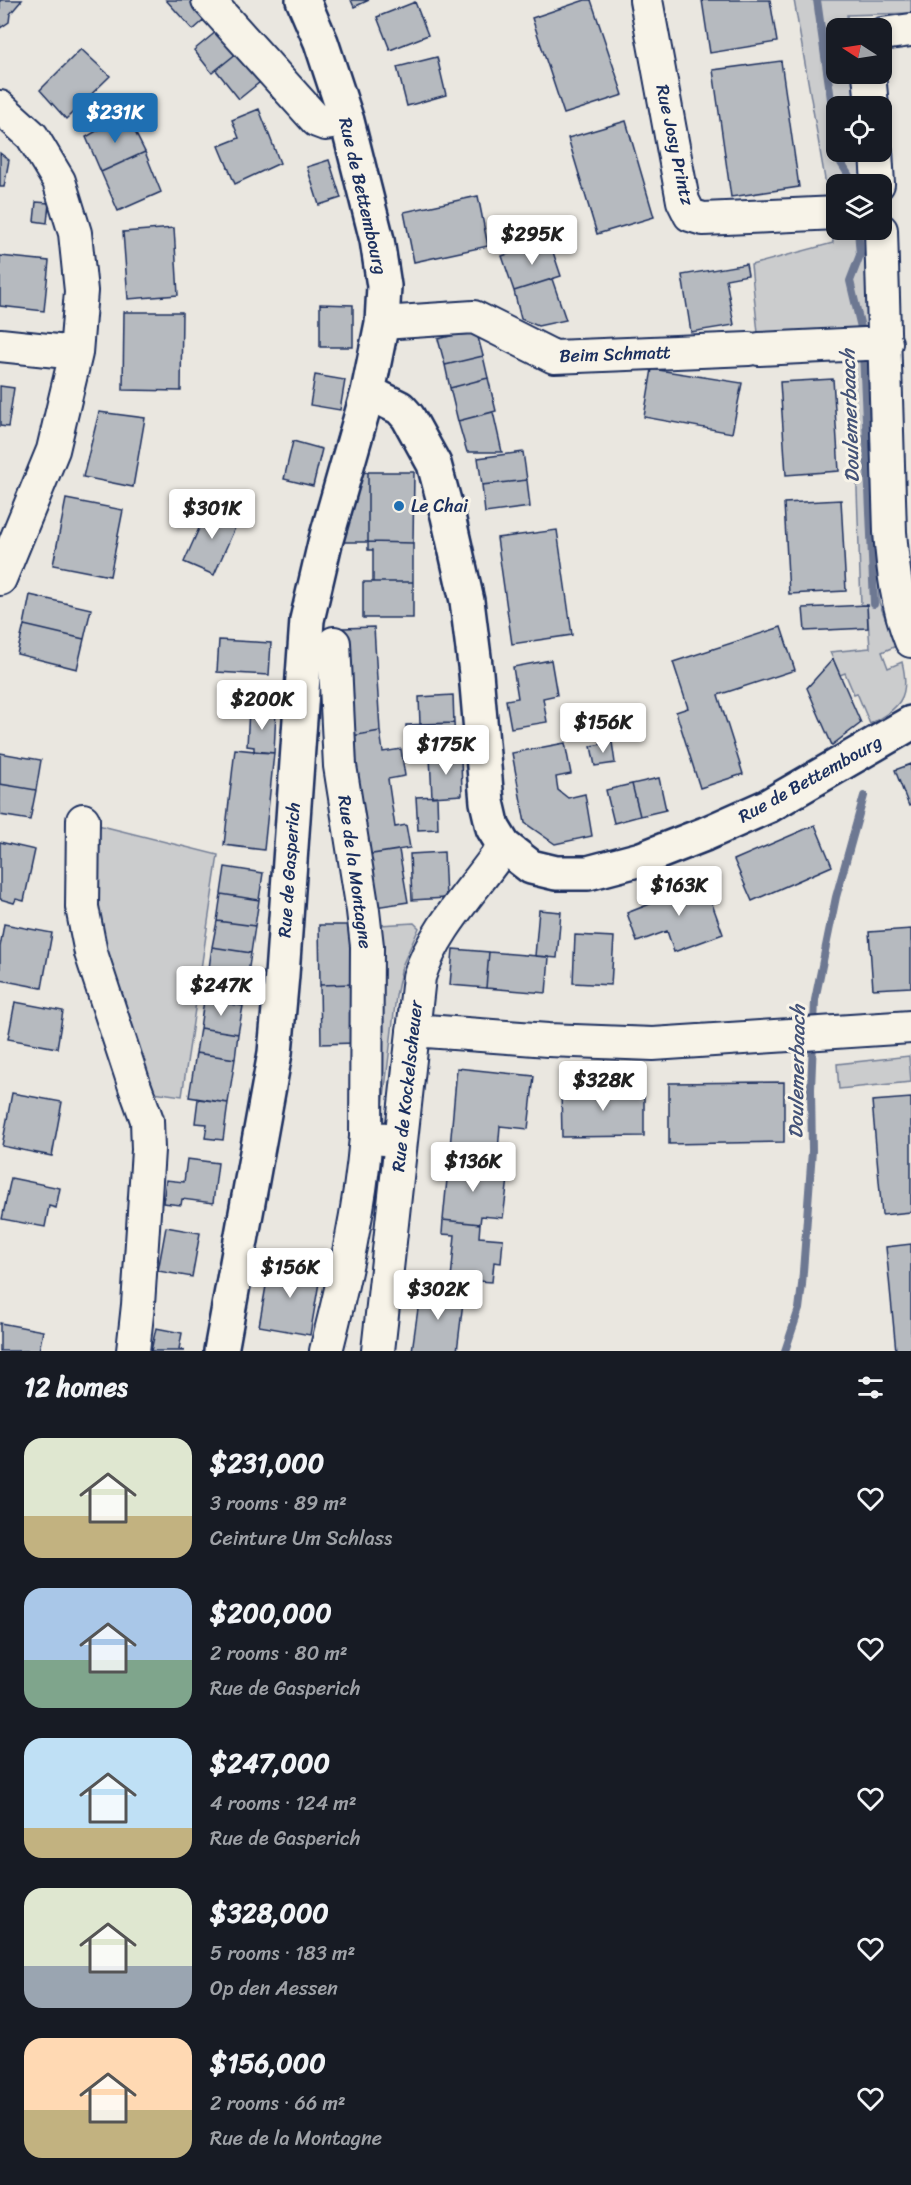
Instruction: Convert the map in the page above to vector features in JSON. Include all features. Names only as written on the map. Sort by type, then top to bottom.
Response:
[{"type":"main road","name":"Rue de Bettembourg","points":[[303,0],[321,42],[347,121],[377,240],[384,286],[382,323],[368,392],[400,408],[408,417],[434,464],[467,601],[476,673],[487,802],[493,828],[504,846],[531,867],[556,873],[588,873],[640,859],[768,806],[911,723]]},
{"type":"main road","name":"Rue de Gasperich","points":[[220,1351],[275,1053],[307,620],[325,543],[368,392]]},
{"type":"street","points":[[208,0],[317,121],[325,124],[347,121]]},
{"type":"street","name":"Rue Josy Printz","points":[[646,0],[683,201],[690,215],[703,219],[826,213]]},
{"type":"street","points":[[892,33],[911,30]]},
{"type":"street","points":[[0,107],[32,136],[59,181],[75,233],[81,291],[76,353],[53,450],[0,579]]},
{"type":"street","points":[[881,240],[881,349],[890,532],[895,582],[911,641]]},
{"type":"street","name":"Beim Schmatt","points":[[382,323],[474,317],[554,357],[754,349],[881,349]]},
{"type":"street","points":[[0,345],[76,353]]},
{"type":"street","name":"Rue de la Montagne","points":[[326,1351],[356,1221],[366,1137],[367,946],[340,766],[334,643]]},
{"type":"street","points":[[83,820],[82,907],[91,953],[147,1119],[147,1162],[133,1351]]},
{"type":"street","name":"Rue de Kockelscheuer","points":[[378,1351],[419,977],[425,957],[447,922],[504,846]]},
{"type":"street","points":[[413,1030],[548,1040],[652,1044],[911,1027]]},
{"type":"street","points":[[366,1137],[401,1140]]},
{"type":"shaded area","points":[[794,0],[911,0],[911,13],[826,18],[826,84],[854,84],[855,96],[826,96],[826,162],[862,162],[863,174],[826,174],[826,185]]},
{"type":"shaded area","points":[[833,240],[867,240],[879,602],[896,646],[882,652],[888,668],[902,662],[905,685],[895,707],[870,724],[857,693],[854,694],[845,673],[840,675],[830,652],[870,648],[867,605],[861,605],[852,345],[837,330],[758,333],[751,265],[833,243]]},
{"type":"shaded area","points":[[90,823],[218,855],[182,1096],[146,1091],[98,958]]},
{"type":"shaded area","points":[[414,923],[419,928],[402,966],[396,996],[382,1114],[376,1114],[379,925]]},
{"type":"shaded area","points":[[909,1056],[911,1082],[839,1089],[837,1064]]},
{"type":"building","points":[[0,0],[22,0],[10,14],[9,22],[0,28]]},
{"type":"building","points":[[166,0],[197,0],[210,15],[193,30]]},
{"type":"building","points":[[351,0],[369,0],[354,7]]},
{"type":"building","points":[[591,0],[623,95],[564,114],[532,18]]},
{"type":"building","points":[[702,0],[770,0],[777,42],[710,53]]},
{"type":"building","points":[[415,2],[428,35],[390,50],[377,17]]},
{"type":"building","points":[[223,26],[242,49],[212,73],[194,50]]},
{"type":"building","points":[[81,49],[110,76],[66,119],[40,90]]},
{"type":"building","points":[[242,49],[265,78],[239,99],[216,70]]},
{"type":"building","points":[[437,57],[446,95],[407,106],[397,67]]},
{"type":"building","points":[[781,61],[799,187],[731,197],[713,70]]},
{"type":"building","points":[[259,109],[280,163],[235,184],[219,146],[239,138],[232,120]]},
{"type":"building","points":[[126,114],[145,152],[101,172],[86,137]]},
{"type":"building","points":[[626,121],[654,217],[597,234],[568,138]]},
{"type":"building","points":[[145,152],[161,192],[118,211],[101,172]]},
{"type":"building","points":[[0,153],[9,160],[4,187],[0,187]]},
{"type":"building","points":[[329,160],[341,198],[319,205],[307,167]]},
{"type":"building","points":[[478,196],[488,246],[414,262],[404,212]]},
{"type":"building","points":[[36,202],[49,203],[47,223],[34,221]]},
{"type":"building","points":[[174,228],[178,295],[128,299],[123,232]]},
{"type":"building","points":[[549,240],[561,276],[514,291],[502,256]]},
{"type":"building","points":[[0,256],[49,261],[44,311],[0,306]]},
{"type":"building","points":[[746,264],[748,275],[726,279],[734,325],[691,332],[682,275]]},
{"type":"building","points":[[552,279],[566,320],[538,326],[521,319],[514,291]]},
{"type":"building","points":[[320,304],[353,305],[353,347],[320,347]]},
{"type":"building","points":[[124,312],[182,312],[181,391],[123,390]]},
{"type":"building","points":[[476,330],[483,356],[445,365],[438,339]]},
{"type":"building","points":[[483,356],[488,378],[450,388],[445,365]]},
{"type":"building","points":[[652,369],[742,383],[732,433],[644,417]]},
{"type":"building","points":[[315,375],[345,380],[340,410],[310,405]]},
{"type":"building","points":[[488,378],[496,411],[458,421],[450,388]]},
{"type":"building","points":[[833,379],[839,471],[786,475],[780,382]]},
{"type":"building","points":[[0,386],[14,388],[8,427],[0,426]]},
{"type":"building","points":[[99,412],[145,418],[133,487],[83,477]]},
{"type":"building","points":[[493,412],[502,452],[467,452],[458,421]]},
{"type":"building","points":[[293,441],[322,449],[313,486],[284,479]]},
{"type":"building","points":[[523,452],[527,480],[482,485],[478,458]]},
{"type":"building","points":[[368,472],[414,472],[413,543],[368,542]]},
{"type":"building","points":[[368,472],[368,542],[342,542],[360,473]]},
{"type":"building","points":[[527,480],[530,507],[485,513],[482,485]]},
{"type":"building","points":[[66,499],[123,510],[110,576],[53,565]]},
{"type":"building","points":[[841,500],[846,591],[789,594],[784,503]]},
{"type":"building","points":[[209,506],[239,519],[214,575],[184,562]]},
{"type":"building","points":[[557,530],[572,635],[512,644],[497,538]]},
{"type":"building","points":[[368,542],[413,543],[413,582],[373,582],[373,550],[368,550]]},
{"type":"building","points":[[363,582],[413,582],[413,618],[363,618]]},
{"type":"building","points":[[30,595],[91,609],[84,639],[24,625]]},
{"type":"building","points":[[867,605],[868,628],[805,631],[803,608]]},
{"type":"building","points":[[24,625],[84,639],[77,669],[17,654]]},
{"type":"building","points":[[374,627],[380,731],[346,737],[343,628]]},
{"type":"building","points":[[781,627],[795,670],[718,695],[743,774],[700,788],[676,712],[688,708],[673,662]]},
{"type":"building","points":[[219,640],[271,643],[269,675],[217,672]]},
{"type":"building","points":[[833,659],[861,723],[832,745],[807,688]]},
{"type":"building","points":[[551,660],[557,695],[543,698],[547,722],[511,728],[506,700],[518,698],[513,667]]},
{"type":"building","points":[[453,695],[454,723],[420,724],[419,697]]},
{"type":"building","points":[[249,709],[276,711],[274,753],[254,752],[254,747],[247,746]]},
{"type":"building","points":[[454,723],[456,756],[407,758],[406,725]]},
{"type":"building","points":[[380,731],[383,752],[401,749],[405,776],[388,779],[395,827],[406,825],[410,848],[366,855],[346,737]]},
{"type":"building","points":[[612,742],[615,763],[595,766],[591,746]]},
{"type":"building","points":[[565,743],[571,774],[556,777],[558,790],[568,798],[585,794],[592,836],[555,844],[525,823],[512,753]]},
{"type":"building","points":[[235,749],[274,753],[264,850],[224,845]]},
{"type":"building","points":[[0,753],[41,760],[36,790],[0,784]]},
{"type":"building","points":[[461,756],[462,795],[432,797],[430,757]]},
{"type":"building","points":[[911,764],[911,805],[909,806],[895,770]]},
{"type":"building","points":[[659,778],[666,810],[640,816],[632,784]]},
{"type":"building","points":[[0,784],[36,790],[30,820],[0,815]]},
{"type":"building","points":[[632,784],[640,816],[614,823],[606,790]]},
{"type":"building","points":[[437,796],[438,829],[418,830],[416,797]]},
{"type":"building","points":[[815,825],[832,866],[752,901],[734,860]]},
{"type":"building","points":[[0,842],[35,850],[24,901],[16,899],[14,903],[0,899]]},
{"type":"building","points":[[399,850],[408,902],[375,907],[366,855]]},
{"type":"building","points":[[444,852],[446,898],[412,900],[410,854]]},
{"type":"building","points":[[225,867],[263,873],[259,900],[221,894]]},
{"type":"building","points":[[703,879],[723,934],[674,952],[667,931],[637,942],[627,913],[660,900],[658,896]]},
{"type":"building","points":[[221,894],[259,900],[255,926],[217,921]]},
{"type":"building","points":[[539,910],[561,912],[557,958],[535,956]]},
{"type":"building","points":[[217,921],[255,926],[251,953],[212,947]]},
{"type":"building","points":[[4,924],[52,933],[42,988],[0,980],[0,947]]},
{"type":"building","points":[[319,925],[353,925],[353,984],[320,985]]},
{"type":"building","points":[[911,929],[911,987],[873,989],[869,932]]},
{"type":"building","points":[[575,935],[614,937],[611,985],[573,983]]},
{"type":"building","points":[[212,947],[251,953],[247,981],[208,975]]},
{"type":"building","points":[[453,949],[489,952],[486,988],[450,985]]},
{"type":"building","points":[[489,952],[549,957],[546,993],[486,988]]},
{"type":"building","points":[[208,975],[247,981],[243,1006],[204,1000]]},
{"type":"building","points":[[353,984],[355,1043],[321,1044],[320,985]]},
{"type":"building","points":[[204,1000],[243,1006],[238,1034],[200,1028]]},
{"type":"building","points":[[15,1002],[63,1011],[57,1048],[8,1039]]},
{"type":"building","points":[[200,1028],[238,1034],[235,1059],[196,1053]]},
{"type":"building","points":[[196,1053],[235,1059],[228,1103],[189,1097]]},
{"type":"building","points":[[457,1068],[534,1076],[528,1129],[500,1126],[497,1163],[449,1159]]},
{"type":"building","points":[[784,1082],[784,1142],[669,1144],[669,1083]]},
{"type":"building","points":[[644,1088],[644,1136],[562,1137],[561,1089]]},
{"type":"building","points":[[12,1093],[62,1102],[52,1156],[2,1146]]},
{"type":"building","points":[[911,1098],[911,1212],[882,1215],[872,1101]]},
{"type":"building","points":[[198,1099],[228,1103],[223,1140],[205,1138],[207,1124],[195,1123]]},
{"type":"building","points":[[187,1159],[218,1163],[213,1203],[182,1199],[181,1205],[163,1203],[166,1180],[184,1182]]},
{"type":"building","points":[[449,1159],[482,1162],[481,1176],[508,1179],[503,1218],[481,1216],[480,1224],[443,1220]]},
{"type":"building","points":[[11,1178],[60,1188],[56,1208],[49,1206],[45,1227],[2,1219]]},
{"type":"building","points":[[443,1220],[480,1224],[479,1237],[503,1239],[501,1263],[494,1262],[492,1282],[451,1279],[455,1235],[442,1234]]},
{"type":"building","points":[[166,1227],[200,1233],[192,1277],[158,1271]]},
{"type":"building","points":[[911,1244],[911,1351],[896,1351],[886,1247]]},
{"type":"building","points":[[270,1263],[321,1271],[310,1335],[259,1326]]},
{"type":"building","points":[[421,1288],[464,1294],[457,1351],[412,1351]]},
{"type":"building","points":[[0,1323],[43,1331],[39,1351],[0,1351]]},
{"type":"building","points":[[156,1328],[182,1333],[179,1349],[184,1351],[151,1351]]},
{"type":"waterway","name":"Doulemerbaach","points":[[817,0],[831,96]]},
{"type":"waterway","name":"Doulemerbaach","points":[[840,162],[848,174]]},
{"type":"waterway","name":"Doulemerbaach","points":[[859,240],[860,255],[850,281],[863,336]]},
{"type":"waterway","name":"Doulemerbaach","points":[[863,351],[874,604]]},
{"type":"waterway","name":"Doulemerbaach","points":[[814,1025],[815,1000],[836,897],[864,796]]},
{"type":"waterway","name":"Doulemerbaach","points":[[785,1351],[799,1309],[802,1285],[812,1151],[813,1040]]},
{"type":"place","name":"Le Chai","points":[[399,506]]}]
